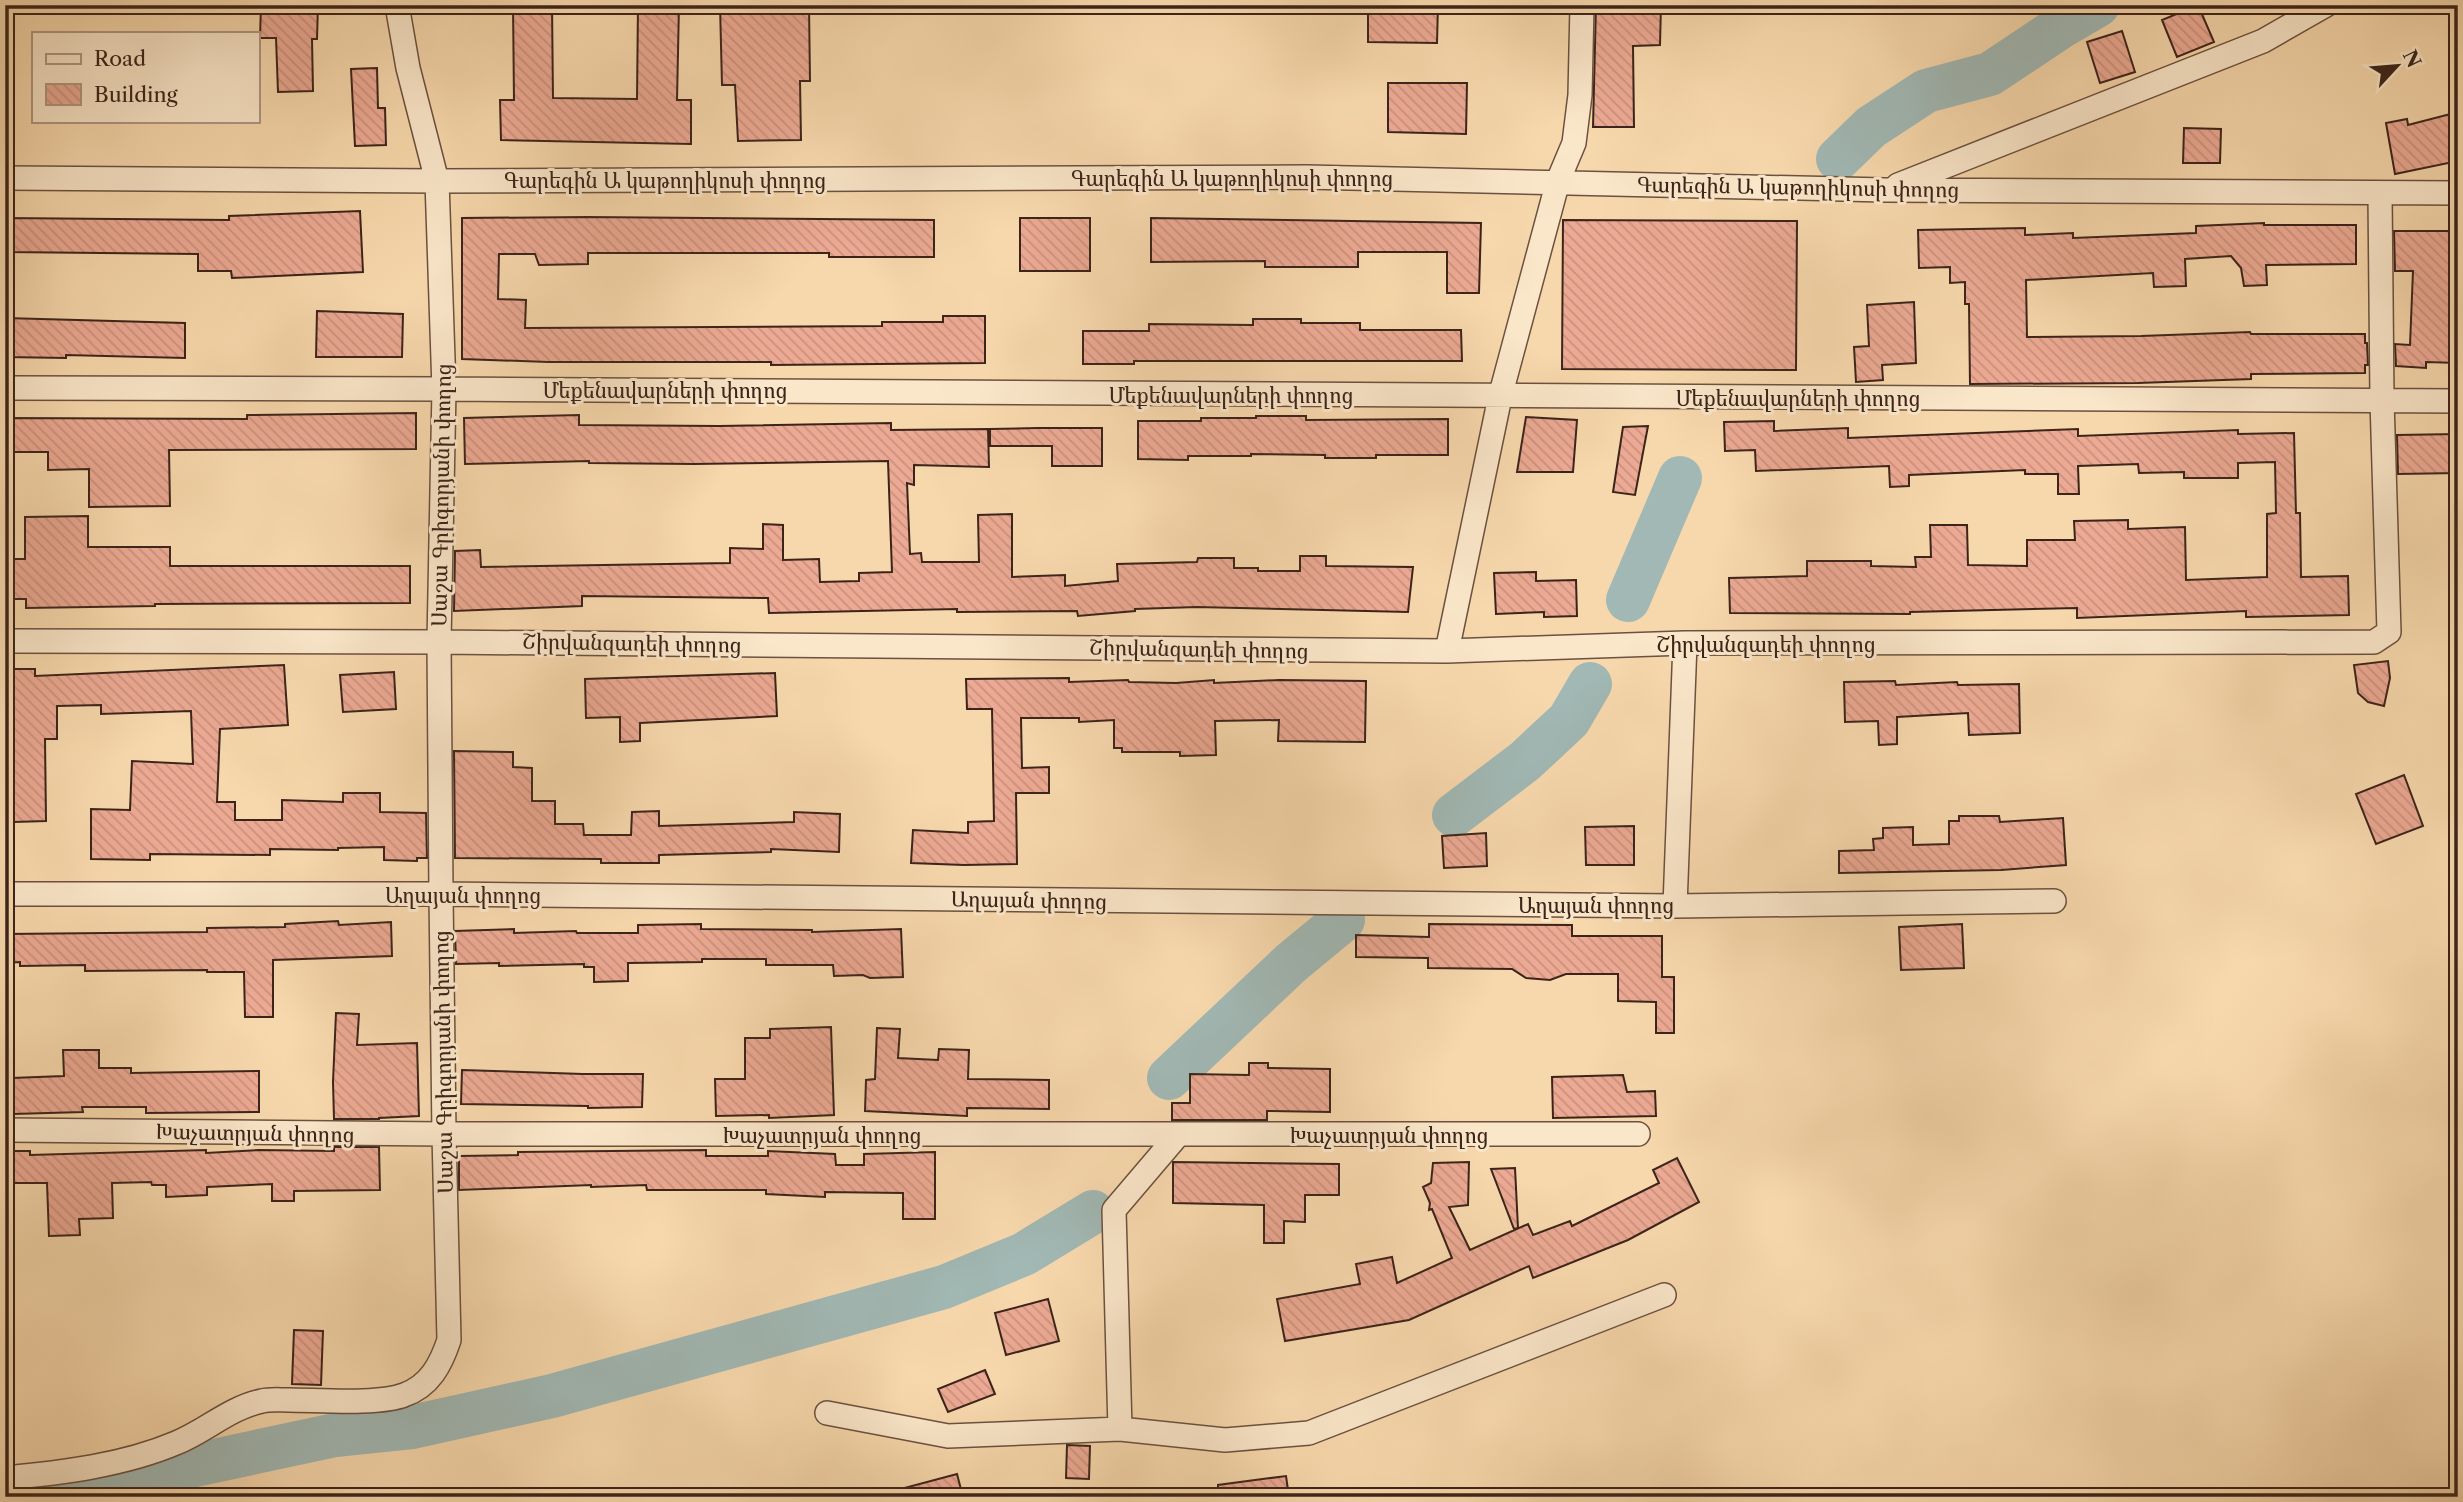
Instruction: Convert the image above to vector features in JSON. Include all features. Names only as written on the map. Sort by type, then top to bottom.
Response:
[{"type":"street","name":"Սաշա Գրիգորյանի փողոց","points":[[5,1478],[43,1475],[142,1456],[179,1442],[235,1410],[264,1401],[384,1399],[405,1395],[427,1382],[442,1362],[450,1340],[444,1134],[439,642],[444,389],[437,181],[408,68],[397,5]]},
{"type":"street","points":[[1447,651],[1500,397],[1558,181],[1574,143],[1580,95],[1582,5]]},
{"type":"street","points":[[1885,190],[2263,41],[2326,5]]},
{"type":"street","name":"Գարեգին Ա կաթողիկոսի փողոց","points":[[5,178],[437,181],[1307,177],[1885,190],[2458,193]]},
{"type":"street","points":[[2379,194],[2382,400]]},
{"type":"street","name":"Մեքենավարների փողոց","points":[[5,388],[2458,401]]},
{"type":"street","name":"Շիրվանզադեի փողոց","points":[[5,641],[1447,651],[1685,643],[2374,642],[2389,632],[2382,400]]},
{"type":"street","points":[[1675,906],[1685,643]]},
{"type":"street","name":"Աղայան փողոց","points":[[5,894],[441,894],[1675,906],[2054,901]]},
{"type":"street","name":"Խաչատրյան փողոց","points":[[5,1130],[1177,1136],[1638,1134]]},
{"type":"street","points":[[1120,1429],[1114,1210],[1177,1136]]},
{"type":"street","points":[[827,1413],[948,1436],[1120,1429],[1225,1440],[1309,1433],[1664,1295]]},
{"type":"building","points":[[261,5],[318,5],[317,39],[312,39],[313,91],[278,92],[276,38],[260,38]]},
{"type":"building","points":[[513,5],[552,5],[553,98],[637,99],[638,5],[679,5],[677,100],[691,100],[691,144],[501,140],[500,100],[514,100]]},
{"type":"building","points":[[720,5],[809,5],[810,81],[800,81],[801,140],[738,141],[735,85],[722,85]]},
{"type":"building","points":[[1368,5],[1438,5],[1437,43],[1368,42]]},
{"type":"building","points":[[1596,5],[1661,5],[1660,45],[1633,46],[1634,127],[1593,127]]},
{"type":"building","points":[[2198,5],[2214,42],[2177,57],[2162,20]]},
{"type":"building","points":[[2122,31],[2135,72],[2100,83],[2087,42]]},
{"type":"building","points":[[377,68],[378,108],[385,108],[386,145],[355,146],[351,69]]},
{"type":"building","points":[[1388,83],[1467,83],[1466,134],[1388,132]]},
{"type":"building","points":[[2458,112],[2458,161],[2395,174],[2386,123],[2407,119],[2408,125]]},
{"type":"building","points":[[2184,128],[2221,129],[2220,163],[2183,163]]},
{"type":"building","points":[[360,211],[363,272],[232,278],[231,271],[198,271],[198,254],[5,252],[5,218],[229,220],[229,216]]},
{"type":"building","points":[[462,218],[934,220],[934,257],[829,257],[829,253],[588,253],[588,264],[539,265],[535,254],[499,254],[498,299],[526,300],[525,328],[882,326],[882,322],[943,322],[943,316],[985,316],[985,363],[771,365],[771,362],[548,362],[462,359]]},
{"type":"building","points":[[1020,218],[1090,218],[1090,271],[1020,271]]},
{"type":"building","points":[[1151,218],[1481,223],[1479,293],[1447,293],[1447,252],[1358,252],[1358,267],[1265,267],[1265,261],[1151,262]]},
{"type":"building","points":[[1563,220],[1797,221],[1796,370],[1562,369]]},
{"type":"building","points":[[2264,223],[2356,225],[2356,264],[2266,265],[2267,285],[2244,286],[2241,268],[2231,256],[2185,259],[2186,286],[2154,287],[2153,273],[2026,280],[2027,337],[2250,332],[2365,334],[2368,365],[2365,365],[2365,373],[2251,374],[2251,379],[2138,383],[1970,384],[1969,304],[1965,304],[1965,282],[1950,283],[1950,267],[1919,268],[1918,230],[2025,228],[2025,235],[2073,233],[2073,238],[2196,233],[2196,226]]},
{"type":"building","points":[[2394,231],[2458,231],[2458,270],[2452,270],[2449,342],[2458,342],[2458,363],[2426,362],[2426,368],[2396,366],[2395,344],[2410,345],[2413,271],[2395,271]]},
{"type":"building","points":[[1914,302],[1916,363],[1882,365],[1883,380],[1856,382],[1854,347],[1869,346],[1867,305]]},
{"type":"building","points":[[317,311],[403,314],[402,357],[316,357]]},
{"type":"building","points":[[5,318],[185,323],[185,358],[66,355],[66,358],[5,357]]},
{"type":"building","points":[[1253,319],[1301,319],[1301,323],[1360,323],[1360,330],[1461,330],[1462,361],[1134,361],[1134,364],[1083,364],[1083,331],[1149,331],[1149,324],[1253,325]]},
{"type":"building","points":[[416,413],[416,449],[169,450],[170,506],[89,507],[89,469],[48,470],[48,452],[5,452],[5,418],[247,419],[247,415]]},
{"type":"building","points":[[579,415],[579,425],[891,423],[891,430],[988,429],[989,467],[914,465],[914,485],[907,483],[910,554],[921,553],[922,562],[979,562],[978,515],[1012,514],[1012,577],[1065,575],[1065,586],[1118,581],[1117,564],[1197,562],[1198,558],[1234,558],[1234,568],[1300,571],[1300,556],[1326,556],[1326,566],[1413,567],[1408,612],[1197,607],[1135,609],[1078,616],[1077,611],[957,612],[957,609],[769,613],[768,598],[582,596],[582,606],[454,611],[455,551],[480,550],[481,567],[730,563],[730,548],[763,549],[763,524],[783,525],[783,560],[819,559],[820,582],[859,581],[859,573],[892,572],[888,461],[694,464],[589,461],[465,464],[464,418]]},
{"type":"building","points":[[1306,416],[1306,420],[1448,419],[1448,455],[1325,458],[1325,455],[1251,454],[1188,456],[1188,460],[1138,459],[1138,421],[1201,421],[1201,418]]},
{"type":"building","points":[[1526,417],[1577,420],[1573,472],[1517,472]]},
{"type":"building","points":[[1774,421],[1774,431],[1848,428],[1848,438],[2078,429],[2078,436],[2238,430],[2238,434],[2294,433],[2296,513],[2300,513],[2301,577],[2348,576],[2349,615],[2246,617],[2246,611],[2077,618],[2077,608],[1910,614],[1730,613],[1729,578],[1807,576],[1807,561],[1871,561],[1871,566],[1916,567],[1915,557],[1931,557],[1930,525],[1967,525],[1968,565],[2027,566],[2027,540],[2075,540],[2074,521],[2128,520],[2128,529],[2185,527],[2186,580],[2267,577],[2267,514],[2276,513],[2275,462],[2238,463],[2238,478],[2184,478],[2184,472],[2139,473],[2138,464],[2078,466],[2079,494],[2058,494],[2058,474],[2025,474],[2025,470],[1909,475],[1909,486],[1890,487],[1889,466],[1756,471],[1755,450],[1725,451],[1724,422]]},
{"type":"building","points":[[1648,426],[1635,495],[1613,492],[1623,427]]},
{"type":"building","points":[[1102,428],[1102,466],[1052,466],[1052,446],[990,446],[990,429]]},
{"type":"building","points":[[2458,434],[2458,473],[2398,474],[2397,435]]},
{"type":"building","points":[[88,516],[88,547],[170,547],[170,566],[410,566],[410,603],[155,604],[26,608],[26,599],[5,599],[5,559],[25,559],[25,517]]},
{"type":"building","points":[[1536,572],[1536,581],[1576,580],[1577,616],[1544,617],[1544,612],[1496,614],[1494,573]]},
{"type":"building","points":[[2388,661],[2390,678],[2384,706],[2368,702],[2358,693],[2354,665]]},
{"type":"building","points":[[284,665],[288,725],[220,729],[217,802],[235,802],[235,820],[282,820],[282,800],[343,802],[343,793],[380,793],[380,812],[426,813],[427,858],[417,858],[417,861],[384,860],[384,847],[338,850],[270,849],[270,855],[150,854],[150,860],[91,859],[91,809],[130,810],[132,761],[193,764],[191,711],[101,714],[101,705],[57,706],[57,739],[45,739],[46,821],[14,822],[12,699],[5,699],[5,669],[35,669],[35,676]]},
{"type":"building","points":[[394,672],[396,709],[343,712],[340,675]]},
{"type":"building","points":[[775,673],[777,716],[640,723],[640,741],[620,742],[620,717],[586,718],[585,679]]},
{"type":"building","points":[[1069,678],[1069,682],[1366,681],[1365,742],[1278,741],[1279,720],[1215,721],[1216,755],[1180,756],[1180,752],[1122,752],[1122,748],[1114,748],[1114,720],[1079,722],[1079,718],[1021,718],[1022,768],[1049,767],[1049,793],[1016,793],[1017,864],[911,863],[913,830],[968,833],[968,822],[994,821],[992,709],[967,709],[966,679]]},
{"type":"building","points":[[1895,681],[1896,685],[1957,682],[1958,685],[2019,684],[2020,733],[1969,735],[1968,713],[1897,717],[1897,744],[1879,745],[1878,721],[1845,722],[1844,682]]},
{"type":"building","points":[[454,751],[513,752],[513,767],[532,768],[532,801],[555,801],[555,824],[583,824],[584,835],[631,835],[632,812],[659,811],[659,826],[794,822],[794,812],[840,814],[839,852],[771,849],[771,852],[659,855],[659,863],[601,863],[601,859],[455,858]]},
{"type":"building","points":[[2404,775],[2423,826],[2376,844],[2356,794]]},
{"type":"building","points":[[1959,816],[1999,816],[2000,822],[2063,818],[2066,865],[2001,870],[1839,873],[1839,851],[1874,850],[1873,839],[1883,838],[1883,828],[1913,827],[1913,845],[1949,844],[1949,821],[1959,821]]},
{"type":"building","points":[[1634,826],[1634,865],[1586,865],[1585,827]]},
{"type":"building","points":[[1486,833],[1487,866],[1444,868],[1442,836]]},
{"type":"building","points":[[338,921],[339,925],[391,922],[392,956],[273,960],[273,1017],[245,1017],[244,972],[85,971],[85,965],[20,966],[20,962],[5,963],[5,934],[207,932],[207,928],[285,927],[285,924]]},
{"type":"building","points":[[701,924],[701,929],[812,932],[901,929],[903,977],[834,976],[833,965],[766,965],[766,959],[628,963],[628,981],[594,982],[594,967],[584,967],[584,964],[456,964],[455,931],[514,929],[514,933],[638,933],[638,925]]},
{"type":"building","points":[[1429,924],[1572,925],[1572,936],[1662,936],[1662,977],[1674,977],[1674,1033],[1656,1033],[1656,1002],[1618,1001],[1618,974],[1566,974],[1550,980],[1526,978],[1512,969],[1428,968],[1428,958],[1356,957],[1356,935],[1429,937]]},
{"type":"building","points":[[1962,924],[1964,968],[1901,970],[1899,927]]},
{"type":"building","points":[[336,1013],[359,1014],[357,1045],[417,1043],[419,1116],[334,1119]]},
{"type":"building","points":[[831,1027],[834,1115],[769,1118],[769,1115],[716,1116],[715,1079],[745,1079],[745,1038],[770,1038],[770,1029]]},
{"type":"building","points":[[877,1028],[900,1029],[898,1058],[938,1060],[939,1049],[969,1050],[968,1079],[1049,1080],[1049,1109],[967,1108],[967,1116],[865,1111],[866,1080],[875,1079]]},
{"type":"building","points":[[63,1050],[99,1050],[99,1068],[131,1068],[131,1073],[259,1071],[259,1112],[146,1113],[146,1107],[82,1107],[83,1112],[13,1114],[12,1078],[64,1076]]},
{"type":"building","points":[[1249,1063],[1268,1063],[1268,1068],[1330,1069],[1330,1112],[1267,1111],[1267,1120],[1172,1120],[1172,1103],[1190,1103],[1190,1074],[1249,1075]]},
{"type":"building","points":[[462,1070],[643,1074],[642,1107],[461,1104]]},
{"type":"building","points":[[1623,1075],[1627,1092],[1655,1091],[1656,1116],[1553,1118],[1552,1077]]},
{"type":"building","points":[[334,1147],[379,1147],[380,1190],[294,1191],[294,1201],[272,1201],[272,1184],[207,1187],[207,1195],[166,1197],[166,1185],[152,1185],[151,1182],[112,1183],[113,1218],[79,1219],[80,1235],[49,1236],[47,1183],[5,1183],[5,1151],[30,1151],[30,1155],[206,1150],[206,1153],[259,1150],[334,1151]]},
{"type":"building","points":[[706,1150],[706,1156],[768,1156],[768,1151],[835,1154],[836,1165],[864,1165],[864,1154],[935,1152],[935,1219],[903,1219],[903,1193],[825,1192],[825,1197],[766,1194],[766,1190],[647,1190],[646,1185],[459,1190],[459,1156],[518,1155],[518,1152]]},
{"type":"building","points":[[1677,1158],[1699,1202],[1628,1240],[1533,1278],[1529,1266],[1409,1320],[1285,1341],[1277,1299],[1360,1284],[1356,1264],[1392,1257],[1397,1283],[1452,1258],[1432,1209],[1429,1210],[1430,1203],[1423,1187],[1431,1183],[1433,1163],[1469,1162],[1468,1205],[1449,1207],[1470,1250],[1528,1224],[1533,1235],[1570,1221],[1572,1226],[1659,1183],[1653,1170]]},
{"type":"building","points":[[1173,1162],[1339,1164],[1339,1195],[1305,1195],[1305,1222],[1284,1221],[1284,1243],[1264,1243],[1264,1205],[1173,1203]]},
{"type":"building","points":[[1515,1168],[1518,1228],[1514,1229],[1491,1169]]},
{"type":"building","points":[[1048,1299],[1059,1341],[1006,1355],[995,1313]]},
{"type":"building","points":[[294,1330],[323,1331],[321,1385],[292,1384]]},
{"type":"building","points":[[985,1370],[995,1394],[948,1412],[938,1389]]},
{"type":"building","points":[[1067,1445],[1090,1446],[1089,1479],[1066,1478]]},
{"type":"building","points":[[957,1474],[963,1497],[898,1497],[897,1490]]},
{"type":"building","points":[[1286,1476],[1289,1497],[1218,1497],[1218,1485]]},
{"type":"waterway","points":[[1838,159],[1871,127],[1926,91],[1990,74],[2098,5]]},
{"type":"waterway","points":[[1628,600],[1680,478]]},
{"type":"waterway","points":[[1454,815],[1525,761],[1569,720],[1590,684]]},
{"type":"waterway","points":[[1169,1078],[1291,963],[1343,920]]},
{"type":"waterway","points":[[45,1497],[335,1435],[412,1427],[552,1396],[944,1287],[1024,1254],[1093,1212]]}]
